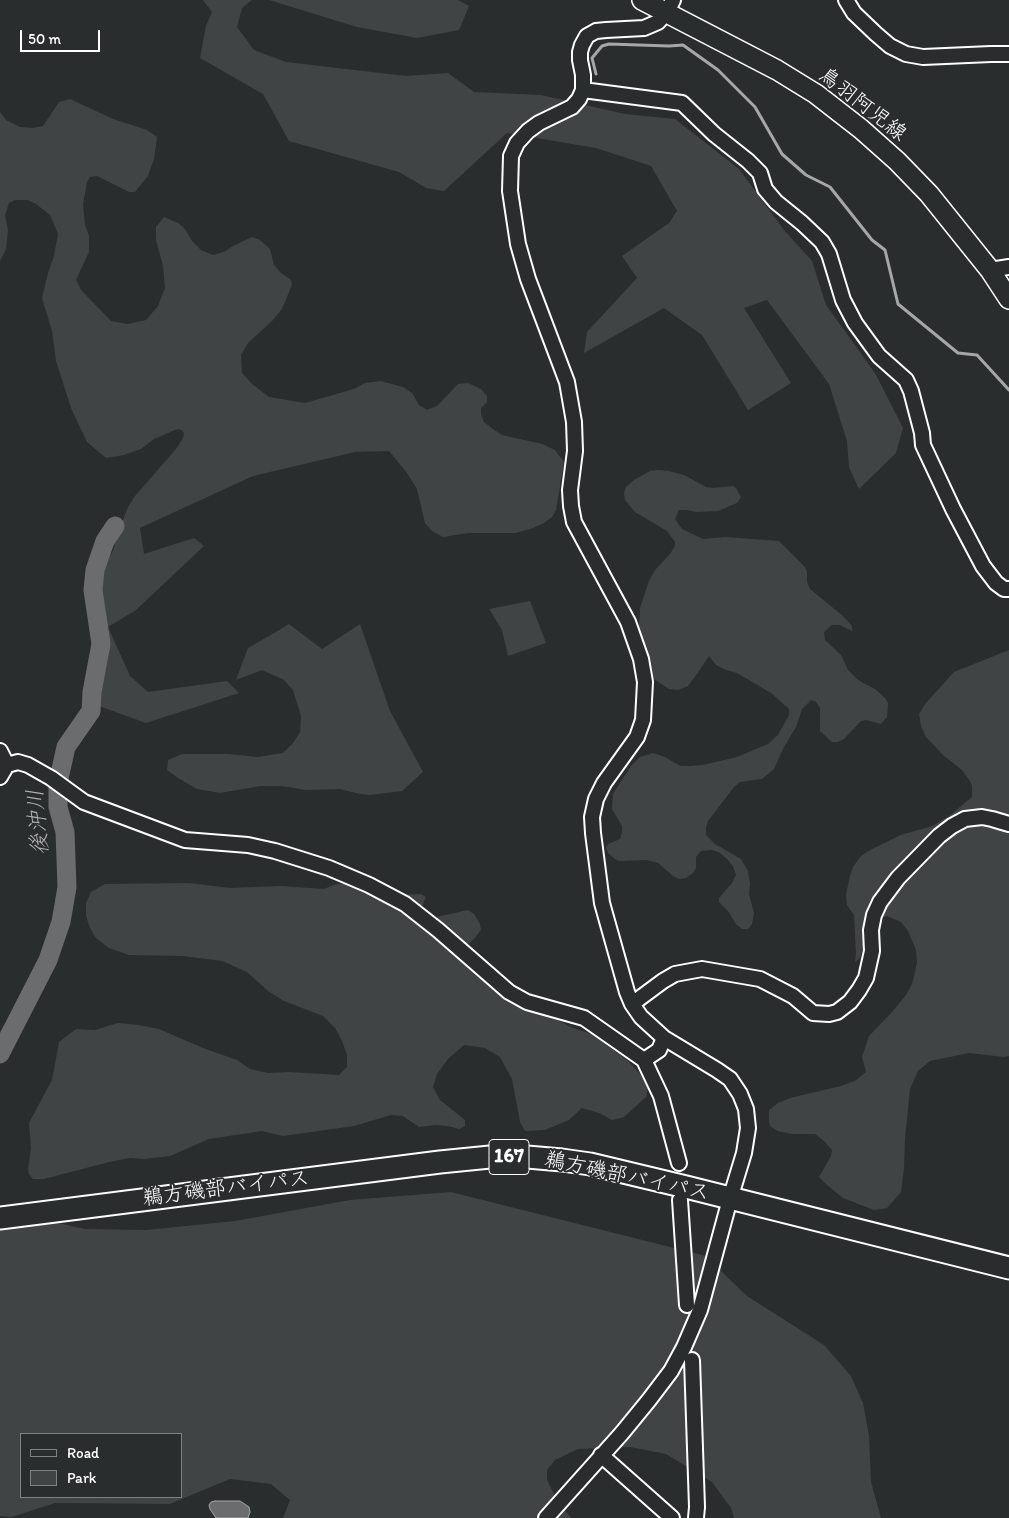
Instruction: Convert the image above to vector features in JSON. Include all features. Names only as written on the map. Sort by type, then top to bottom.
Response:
[{"type":"highway","name":"鵜方磯部バイパス","points":[[0,1218],[440,1162],[490,1157],[527,1157],[590,1164],[1009,1268]]},
{"type":"main road","name":"鳥羽阿児線","points":[[642,0],[670,6],[816,94],[861,128],[929,194],[990,270],[1009,299]]},
{"type":"street","points":[[846,0],[854,13],[876,34],[890,46],[906,54],[923,57],[1009,54]]},
{"type":"street","points":[[546,1518],[649,1400],[671,1371],[684,1347],[700,1310],[744,1153],[748,1128],[746,1109],[740,1094],[730,1080],[664,1038],[641,1017],[632,1004],[624,984],[602,903],[592,817],[596,799],[604,783],[637,737],[643,720],[645,682],[641,659],[628,622],[574,522],[570,490],[575,451],[574,422],[567,382],[518,244],[510,191],[511,156],[517,143],[539,123],[572,107],[579,99],[583,90],[580,52],[587,36],[596,31],[644,28],[658,22],[670,6]]},
{"type":"street","points":[[583,90],[682,103],[714,134],[748,161],[760,173],[765,189],[776,202],[822,242],[828,254],[843,300],[855,323],[879,356],[906,380],[911,391],[922,432],[923,445],[953,509],[983,566],[996,583],[1004,590],[1009,589]]},
{"type":"street","points":[[990,270],[1009,267]]},
{"type":"street","points":[[0,751],[4,771],[18,762],[28,765],[51,778],[84,802],[184,840],[248,845],[275,851],[329,868],[369,885],[405,904],[509,992],[527,1002],[584,1018],[644,1060],[660,1096],[679,1163]]},
{"type":"street","points":[[632,1004],[663,980],[675,974],[702,969],[760,979],[793,996],[813,1013],[829,1014],[837,1012],[850,1002],[866,978],[872,951],[871,930],[874,915],[880,902],[898,878],[939,836],[965,819],[992,818],[1009,824]]},
{"type":"street","points":[[644,1060],[659,1050],[664,1038]]},
{"type":"street","points":[[680,1200],[687,1305]]},
{"type":"street","points":[[692,1360],[696,1518]]},
{"type":"street","points":[[601,1456],[672,1518]]},
{"type":"green space","points":[[203,0],[252,0],[242,8],[237,27],[254,50],[286,62],[406,76],[448,73],[474,92],[541,95],[625,114],[675,119],[739,169],[784,230],[812,261],[826,305],[875,373],[903,428],[896,453],[859,489],[849,467],[847,441],[829,384],[767,300],[744,308],[791,383],[748,410],[702,335],[664,308],[584,353],[587,332],[637,278],[622,256],[669,223],[677,211],[651,166],[596,148],[507,133],[444,191],[426,188],[399,172],[289,141],[263,94],[200,58],[206,26],[212,12]]},
{"type":"green space","points":[[269,0],[458,0],[469,6],[459,30],[417,38],[357,27]]},
{"type":"green space","points":[[70,99],[113,119],[147,130],[157,137],[154,159],[148,176],[135,192],[129,192],[97,176],[90,177],[87,182],[83,204],[85,225],[89,236],[89,252],[76,280],[81,290],[111,321],[127,324],[146,320],[158,306],[165,288],[163,266],[156,240],[156,227],[164,217],[178,223],[201,250],[213,255],[224,252],[252,237],[260,240],[270,249],[274,265],[291,280],[292,285],[282,309],[248,343],[241,355],[242,373],[252,384],[269,397],[305,403],[354,389],[365,383],[381,381],[403,387],[412,393],[419,405],[427,410],[437,406],[458,384],[468,383],[481,389],[487,396],[487,402],[481,408],[484,422],[502,435],[542,444],[555,450],[564,462],[556,510],[552,517],[533,528],[516,533],[468,533],[443,537],[432,531],[425,523],[417,489],[389,451],[355,452],[253,476],[140,528],[144,554],[194,538],[204,546],[136,610],[108,627],[130,676],[148,692],[227,681],[239,693],[146,723],[99,706],[106,656],[106,639],[101,618],[100,589],[107,561],[113,551],[128,507],[135,496],[176,449],[184,435],[183,431],[175,430],[154,439],[141,449],[124,455],[106,458],[87,442],[71,408],[56,361],[52,331],[42,298],[58,234],[50,215],[28,200],[15,200],[9,203],[5,215],[8,230],[6,249],[0,261],[0,112],[6,120],[20,127],[33,128],[43,126],[59,102]]},
{"type":"green space","points":[[658,470],[684,475],[706,487],[733,486],[736,488],[741,497],[737,503],[718,511],[696,512],[679,510],[675,519],[682,529],[703,539],[725,537],[779,541],[804,566],[807,571],[807,582],[810,589],[843,616],[852,626],[852,631],[840,625],[832,625],[824,632],[825,640],[841,655],[848,670],[857,679],[875,689],[888,703],[887,717],[881,724],[866,720],[861,721],[844,739],[832,742],[820,731],[820,708],[816,702],[811,700],[802,709],[796,727],[774,769],[762,779],[740,782],[708,821],[706,835],[715,844],[741,859],[748,871],[749,894],[754,913],[752,924],[748,929],[742,929],[736,924],[728,911],[719,902],[719,898],[732,883],[736,875],[733,866],[720,853],[712,850],[701,851],[696,857],[696,868],[693,873],[686,878],[679,879],[658,863],[647,860],[619,861],[608,853],[606,848],[608,844],[620,839],[622,833],[622,826],[612,809],[613,794],[631,766],[640,757],[653,753],[665,757],[680,766],[688,766],[703,765],[737,757],[768,744],[778,735],[789,715],[789,709],[771,693],[737,673],[716,665],[709,656],[688,686],[678,690],[669,689],[652,678],[649,673],[647,665],[648,655],[639,627],[640,608],[649,581],[655,570],[670,554],[675,546],[675,542],[667,531],[635,512],[625,500],[624,493],[626,487],[634,480],[650,471]]},
{"type":"green space","points":[[530,601],[546,643],[508,656],[502,630],[489,609]]},
{"type":"green space","points":[[289,624],[322,649],[360,624],[390,711],[423,772],[402,791],[370,795],[340,789],[306,790],[281,786],[261,786],[220,793],[197,789],[167,770],[168,760],[182,754],[228,754],[258,757],[283,753],[293,743],[300,732],[301,716],[293,690],[284,680],[262,670],[236,680],[248,648]]},
{"type":"green space","points":[[1009,650],[1009,1056],[969,1053],[930,1061],[918,1071],[910,1089],[901,1192],[887,1208],[874,1210],[843,1198],[819,1177],[831,1156],[832,1150],[824,1141],[815,1134],[792,1134],[778,1131],[771,1127],[769,1110],[778,1103],[790,1098],[855,1081],[866,1072],[862,1057],[869,1036],[892,1012],[906,995],[912,984],[917,963],[916,950],[908,931],[901,922],[887,916],[881,918],[876,924],[864,944],[860,958],[855,962],[854,915],[847,905],[846,895],[850,876],[853,867],[861,856],[901,835],[932,826],[949,816],[972,797],[970,781],[962,770],[943,755],[926,737],[921,726],[919,714],[925,704],[954,672]]},
{"type":"green space","points":[[348,882],[397,895],[421,894],[426,897],[420,911],[429,920],[468,910],[474,914],[481,930],[467,945],[464,957],[475,969],[516,1005],[592,1034],[627,1060],[649,1083],[646,1097],[624,1117],[612,1120],[599,1113],[582,1108],[569,1120],[545,1130],[525,1131],[520,1122],[512,1079],[500,1057],[485,1048],[464,1045],[448,1059],[437,1074],[433,1087],[440,1100],[465,1120],[465,1126],[459,1129],[435,1125],[419,1127],[403,1116],[391,1115],[354,1126],[283,1136],[262,1131],[209,1139],[170,1156],[144,1159],[130,1158],[44,1179],[33,1179],[28,1169],[31,1149],[29,1123],[52,1080],[59,1042],[76,1029],[95,1030],[118,1023],[159,1029],[237,1060],[250,1069],[268,1073],[289,1072],[339,1075],[347,1067],[347,1055],[342,1041],[335,1028],[323,1016],[284,1001],[268,991],[247,972],[222,961],[183,956],[129,955],[109,948],[96,938],[86,916],[86,903],[91,892],[105,884],[189,883],[230,888],[281,886],[324,889]]},
{"type":"green space","points":[[451,1192],[710,1257],[724,1274],[747,1296],[824,1345],[851,1376],[863,1403],[869,1436],[871,1482],[881,1518],[734,1518],[731,1508],[712,1482],[666,1454],[630,1447],[578,1449],[555,1460],[547,1470],[547,1480],[556,1498],[571,1518],[283,1518],[290,1500],[271,1484],[230,1479],[170,1504],[55,1503],[12,1517],[0,1516],[0,1227],[49,1221],[85,1229],[146,1230],[235,1221],[350,1200]]},
{"type":"shaded area","points":[[215,1501],[240,1501],[249,1507],[248,1518],[216,1518],[209,1505]]},
{"type":"waterway","points":[[596,74],[592,58],[602,46],[609,44],[683,45],[718,70],[755,107],[782,154],[806,175],[830,187],[872,240],[885,250],[898,304],[958,353],[977,355],[1009,390]]},
{"type":"waterway","name":"後沖川","points":[[0,1054],[48,960],[61,922],[67,887],[65,832],[58,807],[58,783],[66,747],[91,711],[92,692],[101,644],[93,590],[95,570],[105,541],[115,526]]},
{"type":"tunnel","points":[[687,1305],[692,1360]]}]
